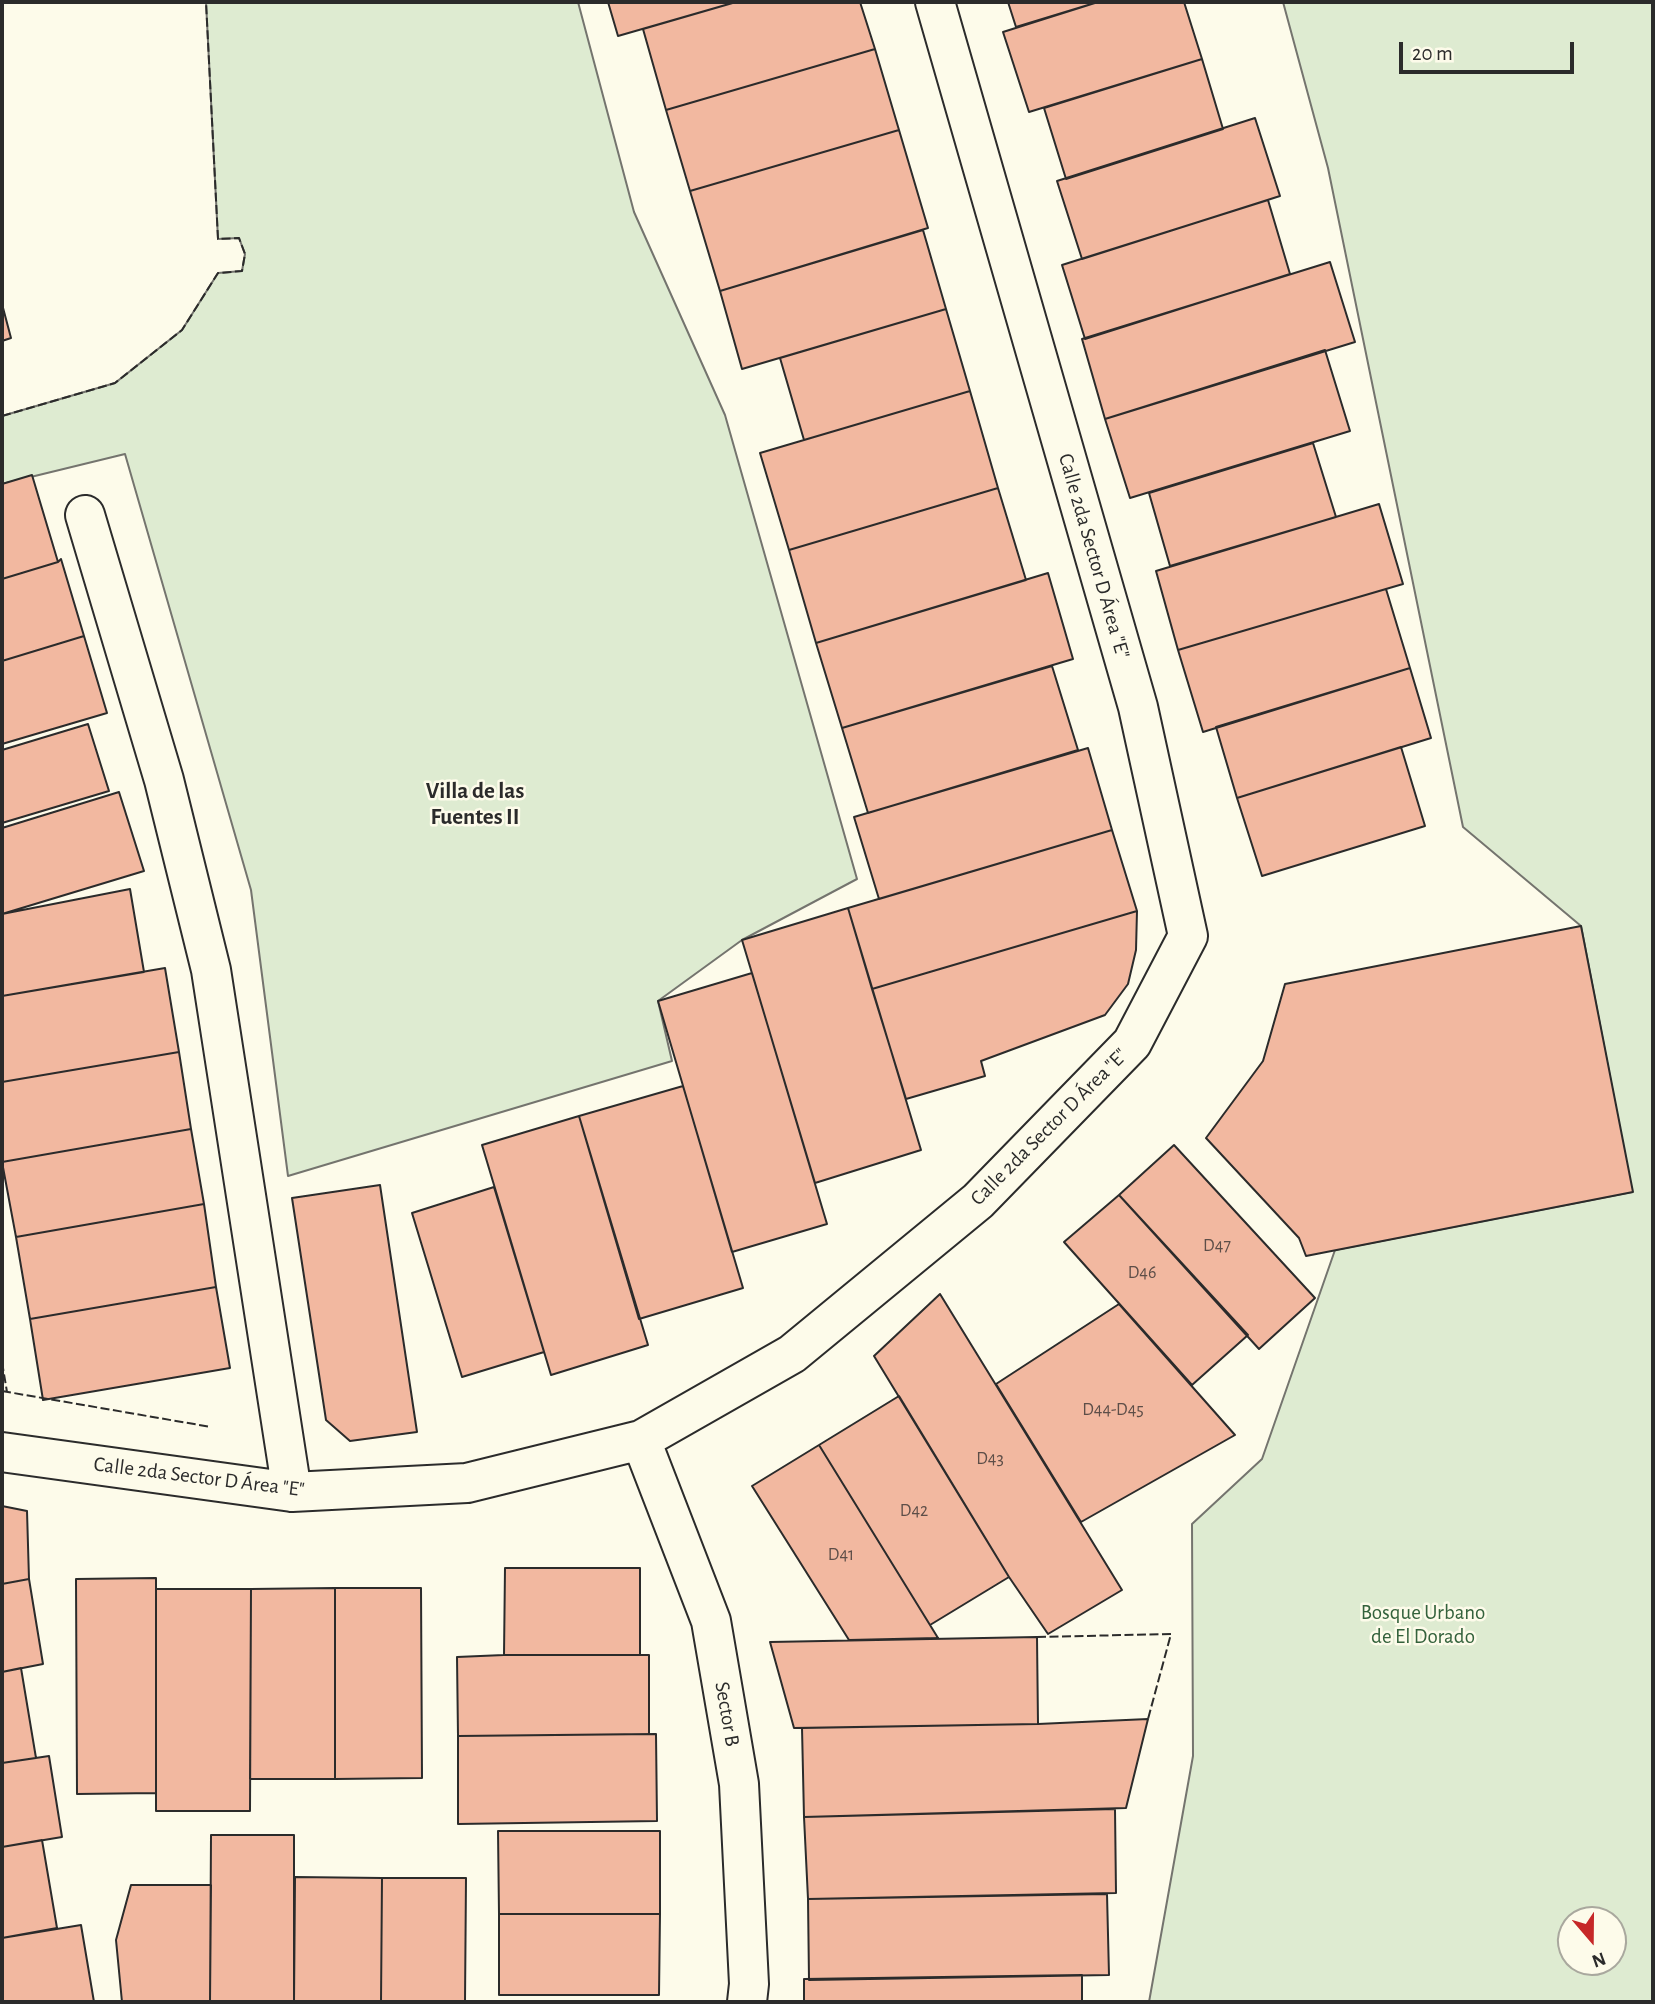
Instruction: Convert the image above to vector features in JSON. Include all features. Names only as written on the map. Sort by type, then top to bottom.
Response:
[{"type":"street","name":"Calle 2da Sector D Área \"E\"","points":[[2,1452],[292,1492],[467,1483],[642,1440],[792,1354],[978,1200],[1132,1043],[1188,936],[1138,707],[935,2]]},
{"type":"street","points":[[85,515],[164,780],[211,970],[292,1492]]},
{"type":"street","name":"Sector B","points":[[642,1440],[711,1621],[739,1784],[749,1984],[747,2002]]},
{"type":"green space","points":[[206,2],[578,2],[634,212],[725,415],[857,879],[742,940],[658,1001],[672,1061],[288,1176],[251,890],[125,454],[2,484],[2,416],[115,383],[182,330],[218,273],[242,271],[245,254],[239,238],[218,239]]},
{"type":"green space","name":"Bosque Urbano de El Dorado","points":[[1283,2],[1653,2],[1653,2002],[1149,2002],[1193,1756],[1192,1524],[1262,1459],[1335,1250],[1632,1192],[1581,926],[1463,827],[1328,168]]},
{"type":"building","points":[[608,2],[736,2],[618,36]]},
{"type":"building","points":[[736,2],[860,2],[875,49],[666,110],[643,29]]},
{"type":"building","points":[[1008,2],[1098,2],[1016,27]]},
{"type":"building","points":[[1098,2],[1184,2],[1202,59],[1029,112],[1003,32]]},
{"type":"building","points":[[875,49],[899,130],[690,191],[666,110]]},
{"type":"building","points":[[1202,59],[1223,129],[1066,179],[1044,108]]},
{"type":"building","points":[[1255,118],[1280,196],[1082,259],[1057,181]]},
{"type":"building","points":[[899,130],[928,228],[720,291],[690,191]]},
{"type":"building","points":[[1268,200],[1290,274],[1085,339],[1062,265]]},
{"type":"building","points":[[923,230],[946,309],[742,369],[720,291]]},
{"type":"building","points":[[1330,262],[1355,342],[1105,419],[1082,339]]},
{"type":"building","points":[[2,304],[11,338],[2,341]]},
{"type":"building","points":[[946,309],[970,391],[804,440],[780,358]]},
{"type":"building","points":[[1325,350],[1350,431],[1130,498],[1105,419]]},
{"type":"building","points":[[970,391],[998,488],[789,550],[760,453]]},
{"type":"building","points":[[1313,443],[1336,517],[1170,566],[1149,493]]},
{"type":"building","points":[[32,475],[58,562],[2,579],[2,484]]},
{"type":"building","points":[[998,488],[1026,580],[816,643],[789,550]]},
{"type":"building","points":[[1379,504],[1403,584],[1178,650],[1156,571]]},
{"type":"building","points":[[61,559],[84,636],[2,661],[2,579]]},
{"type":"building","points":[[1048,573],[1073,659],[842,728],[816,643]]},
{"type":"building","points":[[1386,589],[1410,668],[1203,732],[1178,650]]},
{"type":"building","points":[[84,636],[107,713],[2,744],[2,661]]},
{"type":"building","points":[[1052,666],[1078,750],[868,813],[842,728]]},
{"type":"building","points":[[1410,668],[1431,738],[1237,798],[1216,727]]},
{"type":"building","points":[[88,724],[109,791],[2,823],[2,750]]},
{"type":"building","points":[[1401,747],[1425,826],[1262,876],[1237,798]]},
{"type":"building","points":[[1088,748],[1112,830],[879,899],[854,817]]},
{"type":"building","points":[[119,792],[144,871],[2,914],[2,828]]},
{"type":"building","points":[[1112,830],[1137,911],[872,989],[848,908]]},
{"type":"building","points":[[130,889],[144,972],[2,996],[2,914]]},
{"type":"building","points":[[848,908],[921,1150],[815,1183],[742,940]]},
{"type":"building","points":[[1137,911],[1136,950],[1128,984],[1105,1015],[981,1061],[985,1076],[906,1099],[872,989]]},
{"type":"building","points":[[1581,926],[1633,1192],[1306,1256],[1299,1238],[1206,1138],[1263,1061],[1285,984]]},
{"type":"building","points":[[165,968],[179,1052],[2,1082],[2,996]]},
{"type":"building","points":[[752,973],[827,1224],[732,1252],[658,1001]]},
{"type":"building","points":[[179,1052],[191,1129],[2,1162],[2,1082]]},
{"type":"building","points":[[683,1086],[743,1288],[639,1319],[579,1116]]},
{"type":"building","points":[[579,1116],[648,1345],[551,1375],[482,1145]]},
{"type":"building","points":[[191,1129],[204,1204],[16,1237],[2,1162]]},
{"type":"building","points":[[1174,1145],[1315,1298],[1259,1349],[1119,1195]]},
{"type":"building","points":[[380,1185],[417,1432],[350,1441],[326,1420],[292,1198]]},
{"type":"building","points":[[494,1187],[544,1352],[462,1377],[412,1213]]},
{"type":"building","points":[[1119,1195],[1248,1335],[1192,1385],[1064,1242]]},
{"type":"building","points":[[204,1204],[216,1287],[30,1319],[16,1237]]},
{"type":"building","points":[[216,1287],[230,1368],[43,1400],[30,1319]]},
{"type":"building","points":[[940,1294],[1122,1590],[1048,1634],[1009,1577],[874,1356]]},
{"type":"building","points":[[1119,1304],[1235,1435],[1081,1522],[996,1384]]},
{"type":"building","points":[[899,1396],[1009,1577],[930,1625],[819,1445]]},
{"type":"building","points":[[819,1445],[938,1638],[849,1640],[752,1486]]},
{"type":"building","points":[[2,1506],[27,1511],[29,1579],[2,1584]]},
{"type":"building","points":[[505,1568],[640,1568],[640,1655],[504,1655]]},
{"type":"building","points":[[156,1578],[156,1793],[77,1794],[76,1579]]},
{"type":"building","points":[[29,1579],[43,1664],[2,1672],[2,1584]]},
{"type":"building","points":[[335,1588],[421,1588],[422,1778],[335,1779]]},
{"type":"building","points":[[335,1588],[335,1779],[250,1779],[251,1589]]},
{"type":"building","points":[[156,1589],[251,1589],[250,1811],[156,1811]]},
{"type":"building","points":[[1037,1637],[1038,1724],[794,1728],[770,1642]]},
{"type":"building","points":[[649,1655],[649,1734],[458,1736],[457,1657]]},
{"type":"building","points":[[21,1668],[36,1758],[2,1763],[2,1672]]},
{"type":"building","points":[[1148,1719],[1126,1808],[804,1817],[802,1728],[1038,1724]]},
{"type":"building","points":[[656,1734],[657,1821],[458,1824],[458,1736]]},
{"type":"building","points":[[49,1756],[62,1837],[2,1847],[2,1763]]},
{"type":"building","points":[[1115,1809],[1116,1893],[808,1899],[804,1817]]},
{"type":"building","points":[[498,1831],[660,1831],[660,1914],[499,1914]]},
{"type":"building","points":[[211,1835],[294,1835],[294,2002],[210,2002]]},
{"type":"building","points":[[42,1840],[57,1928],[2,1938],[2,1847]]},
{"type":"building","points":[[295,1877],[382,1878],[381,2002],[294,2002]]},
{"type":"building","points":[[382,1878],[466,1878],[465,2002],[381,2002]]},
{"type":"building","points":[[131,1885],[211,1885],[210,2002],[122,2002],[116,1940]]},
{"type":"building","points":[[1107,1894],[1109,1975],[809,1980],[808,1899]]},
{"type":"building","points":[[499,1914],[660,1914],[659,1995],[499,1995]]},
{"type":"building","points":[[81,1925],[94,2002],[2,2002],[2,1938]]},
{"type":"building","points":[[1082,1975],[1082,2002],[804,2002],[804,1979]]},
{"type":"fence","points":[[2,416],[115,383],[182,330],[218,273],[242,271],[245,254],[239,238],[218,239],[206,2]]},
{"type":"fence","points":[[2,1362],[7,1392]]},
{"type":"fence","points":[[2,1391],[211,1427]]},
{"type":"fence","points":[[1037,1637],[1171,1634],[1148,1719]]},
{"type":"district","name":"Villa de las Fuentes II","points":[[475,804]]}]
